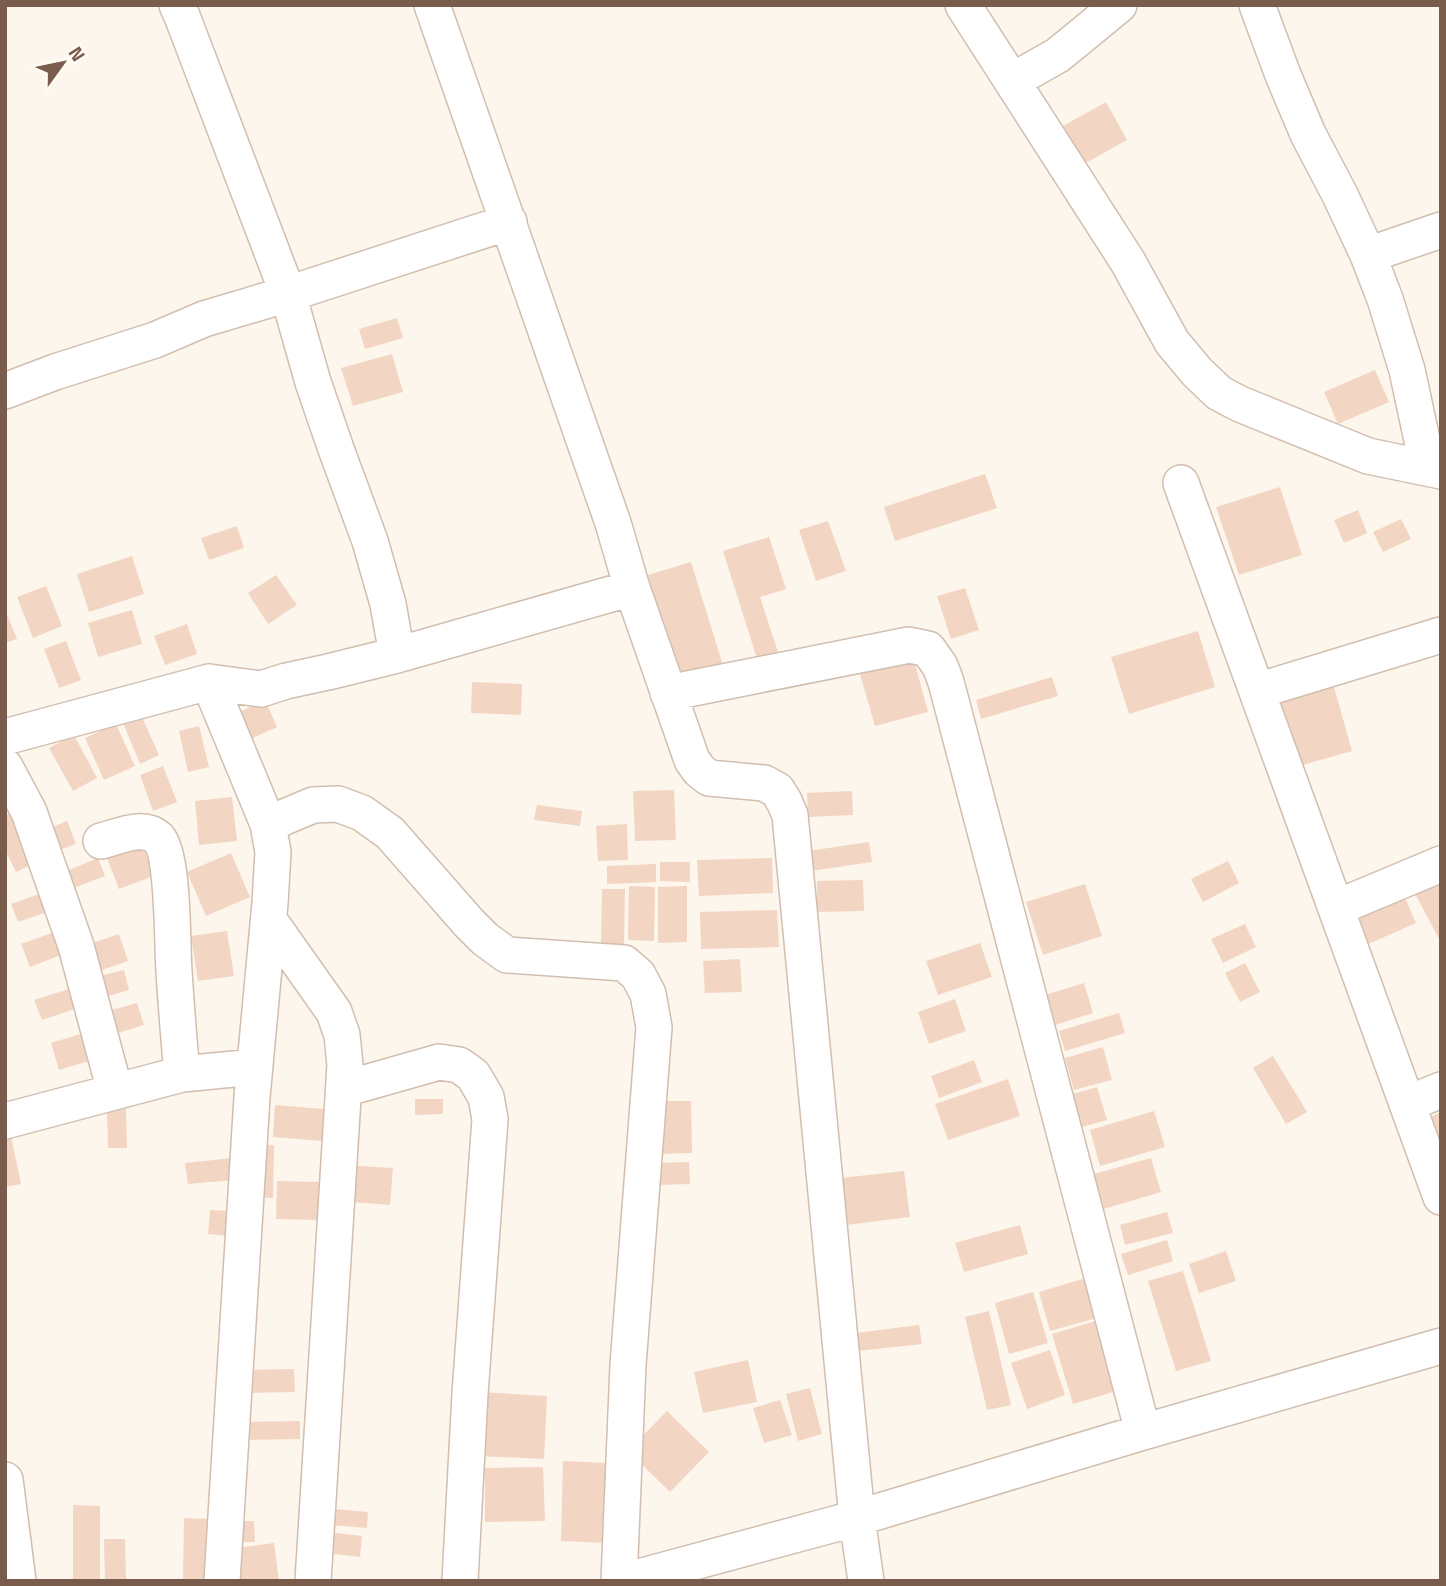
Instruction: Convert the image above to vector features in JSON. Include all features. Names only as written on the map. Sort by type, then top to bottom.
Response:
[{"type":"street","points":[[177,5],[288,294],[313,382],[370,541],[397,655]]},
{"type":"street","points":[[432,5],[613,523],[632,587],[692,760],[709,778],[764,783],[778,790],[790,815],[857,1518],[866,1581]]},
{"type":"street","points":[[963,5],[1128,262],[1172,342],[1197,372],[1219,393],[1240,404],[1368,456],[1434,469],[1385,299],[1368,255],[1308,134],[1257,5]]},
{"type":"street","points":[[1012,81],[1058,55],[1119,5]]},
{"type":"street","points":[[5,391],[155,340],[204,319],[509,222]]},
{"type":"street","points":[[1368,255],[1441,230]]},
{"type":"street","points":[[1181,483],[1441,1197]]},
{"type":"street","points":[[5,737],[209,682],[261,689],[397,655],[632,587]]},
{"type":"street","points":[[1257,691],[1441,635]]},
{"type":"street","points":[[668,693],[909,645],[928,649],[940,666],[1143,1432]]},
{"type":"street","points":[[209,682],[268,824],[273,852],[255,1067],[222,1581]]},
{"type":"street","points":[[5,767],[29,812],[76,946],[115,1091]]},
{"type":"street","points":[[268,824],[313,805],[338,804],[362,813],[390,833],[469,923],[507,955],[624,963],[638,975],[648,994],[654,1027],[628,1365],[621,1581],[857,1518],[1441,1346]]},
{"type":"street","points":[[101,841],[136,832],[148,832],[160,839],[167,859],[181,1074]]},
{"type":"street","points":[[1336,908],[1441,864]]},
{"type":"street","points":[[269,920],[334,1012],[342,1035],[345,1065],[313,1581]]},
{"type":"street","points":[[344,1089],[439,1062],[459,1065],[473,1075],[486,1097],[489,1119],[460,1581]]},
{"type":"street","points":[[5,1121],[181,1074],[255,1067]]},
{"type":"street","points":[[1407,1104],[1441,1090]]},
{"type":"street","points":[[5,1480],[18,1581]]},
{"type":"building","points":[[1106,102],[1127,140],[1075,169],[1054,131]]},
{"type":"building","points":[[397,318],[403,338],[365,349],[359,329]]},
{"type":"building","points":[[392,354],[403,392],[353,406],[341,368]]},
{"type":"building","points":[[1375,370],[1389,402],[1338,424],[1324,392]]},
{"type":"building","points":[[985,474],[997,508],[895,541],[884,507]]},
{"type":"building","points":[[1280,487],[1302,555],[1239,575],[1216,507]]},
{"type":"building","points":[[1358,510],[1367,533],[1344,543],[1334,520]]},
{"type":"building","points":[[1401,519],[1411,539],[1383,552],[1373,532]]},
{"type":"building","points":[[828,521],[846,571],[816,581],[799,530]]},
{"type":"building","points":[[237,526],[244,548],[209,560],[201,538]]},
{"type":"building","points":[[769,537],[786,589],[760,597],[780,658],[759,665],[723,551]]},
{"type":"building","points":[[132,556],[144,594],[89,612],[77,574]]},
{"type":"building","points":[[691,562],[726,675],[683,688],[648,575]]},
{"type":"building","points":[[276,575],[297,605],[268,624],[248,593]]},
{"type":"building","points":[[46,586],[62,626],[33,638],[17,597]]},
{"type":"building","points":[[965,588],[979,630],[951,639],[937,596]]},
{"type":"building","points":[[5,610],[17,639],[5,643]]},
{"type":"building","points":[[132,610],[142,644],[98,657],[88,623]]},
{"type":"building","points":[[187,624],[197,654],[165,665],[154,636]]},
{"type":"building","points":[[1198,631],[1215,687],[1129,714],[1111,657]]},
{"type":"building","points":[[66,641],[81,680],[59,688],[44,649]]},
{"type":"building","points":[[914,660],[928,712],[875,726],[860,674]]},
{"type":"building","points":[[1052,677],[1058,696],[981,719],[976,700]]},
{"type":"building","points":[[1332,680],[1352,751],[1295,767],[1275,696]]},
{"type":"building","points":[[472,682],[522,684],[521,715],[471,713]]},
{"type":"building","points":[[265,700],[277,727],[240,744],[228,717]]},
{"type":"building","points":[[141,715],[159,755],[140,764],[123,723]]},
{"type":"building","points":[[116,724],[135,766],[104,780],[85,738]]},
{"type":"building","points":[[199,726],[209,767],[188,772],[179,731]]},
{"type":"building","points":[[74,735],[97,778],[73,791],[49,748]]},
{"type":"building","points":[[163,766],[177,802],[153,811],[140,775]]},
{"type":"building","points":[[674,790],[676,840],[635,841],[633,791]]},
{"type":"building","points":[[852,791],[853,815],[808,817],[807,793]]},
{"type":"building","points":[[232,797],[237,841],[199,845],[195,801]]},
{"type":"building","points":[[537,805],[582,811],[580,826],[534,820]]},
{"type":"building","points":[[13,812],[37,862],[16,872],[5,850],[5,816]]},
{"type":"building","points":[[67,821],[76,844],[56,851],[48,829]]},
{"type":"building","points":[[627,824],[628,860],[598,861],[596,826]]},
{"type":"building","points":[[869,842],[872,862],[811,871],[808,851]]},
{"type":"building","points":[[142,844],[154,876],[119,889],[107,858]]},
{"type":"building","points":[[231,853],[250,897],[206,916],[187,872]]},
{"type":"building","points":[[98,858],[105,876],[71,889],[64,872]]},
{"type":"building","points":[[772,858],[773,893],[699,896],[697,860]]},
{"type":"building","points":[[1228,861],[1239,883],[1203,902],[1191,879]]},
{"type":"building","points":[[660,862],[690,862],[690,882],[660,881]]},
{"type":"building","points":[[656,864],[656,882],[607,884],[607,866]]},
{"type":"building","points":[[863,880],[864,911],[817,912],[817,881]]},
{"type":"building","points":[[1441,882],[1441,938],[1439,939],[1413,890]]},
{"type":"building","points":[[1085,884],[1102,936],[1043,955],[1026,902]]},
{"type":"building","points":[[629,886],[655,887],[654,941],[628,940]]},
{"type":"building","points":[[687,886],[687,942],[658,943],[658,887]]},
{"type":"building","points":[[1400,886],[1416,923],[1366,945],[1350,909]]},
{"type":"building","points":[[602,889],[625,889],[624,946],[601,945]]},
{"type":"building","points":[[44,892],[50,911],[18,922],[11,904]]},
{"type":"building","points":[[777,910],[779,947],[701,949],[700,912]]},
{"type":"building","points":[[1245,924],[1256,947],[1223,963],[1211,939]]},
{"type":"building","points":[[57,931],[66,953],[30,967],[21,944]]},
{"type":"building","points":[[227,931],[234,976],[198,981],[191,936]]},
{"type":"building","points":[[119,934],[128,961],[93,973],[83,946]]},
{"type":"building","points":[[980,943],[992,977],[938,995],[926,961]]},
{"type":"building","points":[[740,959],[742,992],[705,993],[703,961]]},
{"type":"building","points":[[1245,963],[1260,992],[1240,1002],[1225,973]]},
{"type":"building","points":[[124,970],[129,990],[97,999],[92,978]]},
{"type":"building","points":[[1084,983],[1093,1013],[1055,1025],[1045,995]]},
{"type":"building","points":[[72,988],[78,1008],[42,1020],[34,1000]]},
{"type":"building","points":[[955,999],[966,1031],[929,1044],[918,1012]]},
{"type":"building","points":[[137,1003],[144,1025],[108,1036],[101,1013]]},
{"type":"building","points":[[1119,1013],[1125,1033],[1065,1051],[1059,1031]]},
{"type":"building","points":[[87,1032],[95,1059],[59,1070],[51,1043]]},
{"type":"building","points":[[1103,1047],[1112,1080],[1074,1090],[1065,1058]]},
{"type":"building","points":[[1273,1056],[1307,1112],[1286,1124],[1253,1068]]},
{"type":"building","points":[[974,1060],[982,1082],[939,1098],[931,1076]]},
{"type":"building","points":[[1008,1079],[1020,1116],[948,1140],[935,1104]]},
{"type":"building","points":[[1097,1087],[1107,1120],[1082,1127],[1073,1094]]},
{"type":"building","points":[[415,1099],[443,1099],[443,1114],[415,1115]]},
{"type":"building","points":[[658,1101],[691,1101],[692,1153],[660,1154]]},
{"type":"building","points":[[275,1105],[324,1109],[322,1141],[273,1137]]},
{"type":"building","points":[[126,1108],[127,1148],[108,1148],[107,1109]]},
{"type":"building","points":[[1154,1111],[1165,1147],[1100,1166],[1090,1130]]},
{"type":"building","points":[[1441,1112],[1441,1154],[1426,1119]]},
{"type":"building","points":[[10,1131],[21,1184],[5,1187],[5,1132]]},
{"type":"building","points":[[255,1144],[274,1145],[273,1198],[253,1197]]},
{"type":"building","points":[[233,1158],[235,1180],[188,1184],[185,1163]]},
{"type":"building","points":[[1151,1158],[1161,1192],[1104,1209],[1094,1174]]},
{"type":"building","points":[[689,1162],[690,1184],[656,1185],[656,1163]]},
{"type":"building","points":[[342,1165],[393,1168],[390,1205],[339,1201]]},
{"type":"building","points":[[904,1171],[910,1217],[846,1225],[841,1178]]},
{"type":"building","points":[[277,1181],[319,1182],[318,1220],[276,1219]]},
{"type":"building","points":[[210,1210],[231,1211],[230,1236],[208,1234]]},
{"type":"building","points":[[1167,1212],[1173,1233],[1125,1245],[1120,1225]]},
{"type":"building","points":[[1020,1225],[1028,1254],[964,1272],[955,1243]]},
{"type":"building","points":[[1167,1240],[1173,1261],[1128,1275],[1121,1254]]},
{"type":"building","points":[[1226,1251],[1236,1281],[1199,1293],[1189,1264]]},
{"type":"building","points":[[1183,1271],[1211,1361],[1176,1371],[1148,1281]]},
{"type":"building","points":[[1086,1278],[1097,1318],[1050,1331],[1039,1292]]},
{"type":"building","points":[[1033,1292],[1048,1343],[1009,1354],[995,1303]]},
{"type":"building","points":[[989,1311],[1011,1405],[987,1410],[965,1317]]},
{"type":"building","points":[[1099,1320],[1120,1390],[1073,1404],[1052,1334]]},
{"type":"building","points":[[919,1325],[922,1344],[858,1351],[856,1333]]},
{"type":"building","points":[[1050,1350],[1065,1395],[1027,1409],[1011,1363]]},
{"type":"building","points":[[748,1360],[757,1402],[703,1413],[694,1372]]},
{"type":"building","points":[[294,1369],[295,1392],[244,1393],[243,1370]]},
{"type":"building","points":[[810,1388],[822,1434],[798,1441],[786,1394]]},
{"type":"building","points":[[481,1392],[547,1396],[544,1459],[479,1456]]},
{"type":"building","points":[[780,1400],[792,1435],[764,1443],[753,1408]]},
{"type":"building","points":[[667,1411],[709,1452],[670,1492],[628,1451]]},
{"type":"building","points":[[300,1421],[300,1439],[245,1440],[245,1422]]},
{"type":"building","points":[[563,1461],[607,1463],[606,1543],[561,1541]]},
{"type":"building","points":[[543,1467],[545,1521],[485,1522],[485,1468]]},
{"type":"building","points":[[73,1505],[100,1506],[100,1581],[73,1581]]},
{"type":"building","points":[[333,1509],[368,1512],[367,1528],[332,1525]]},
{"type":"building","points":[[184,1518],[209,1519],[209,1581],[183,1581]]},
{"type":"building","points":[[234,1521],[254,1521],[255,1542],[234,1542]]},
{"type":"building","points":[[327,1532],[362,1536],[360,1557],[325,1553]]},
{"type":"building","points":[[104,1539],[125,1539],[126,1581],[105,1581]]},
{"type":"building","points":[[274,1543],[279,1581],[233,1581],[229,1549]]}]
